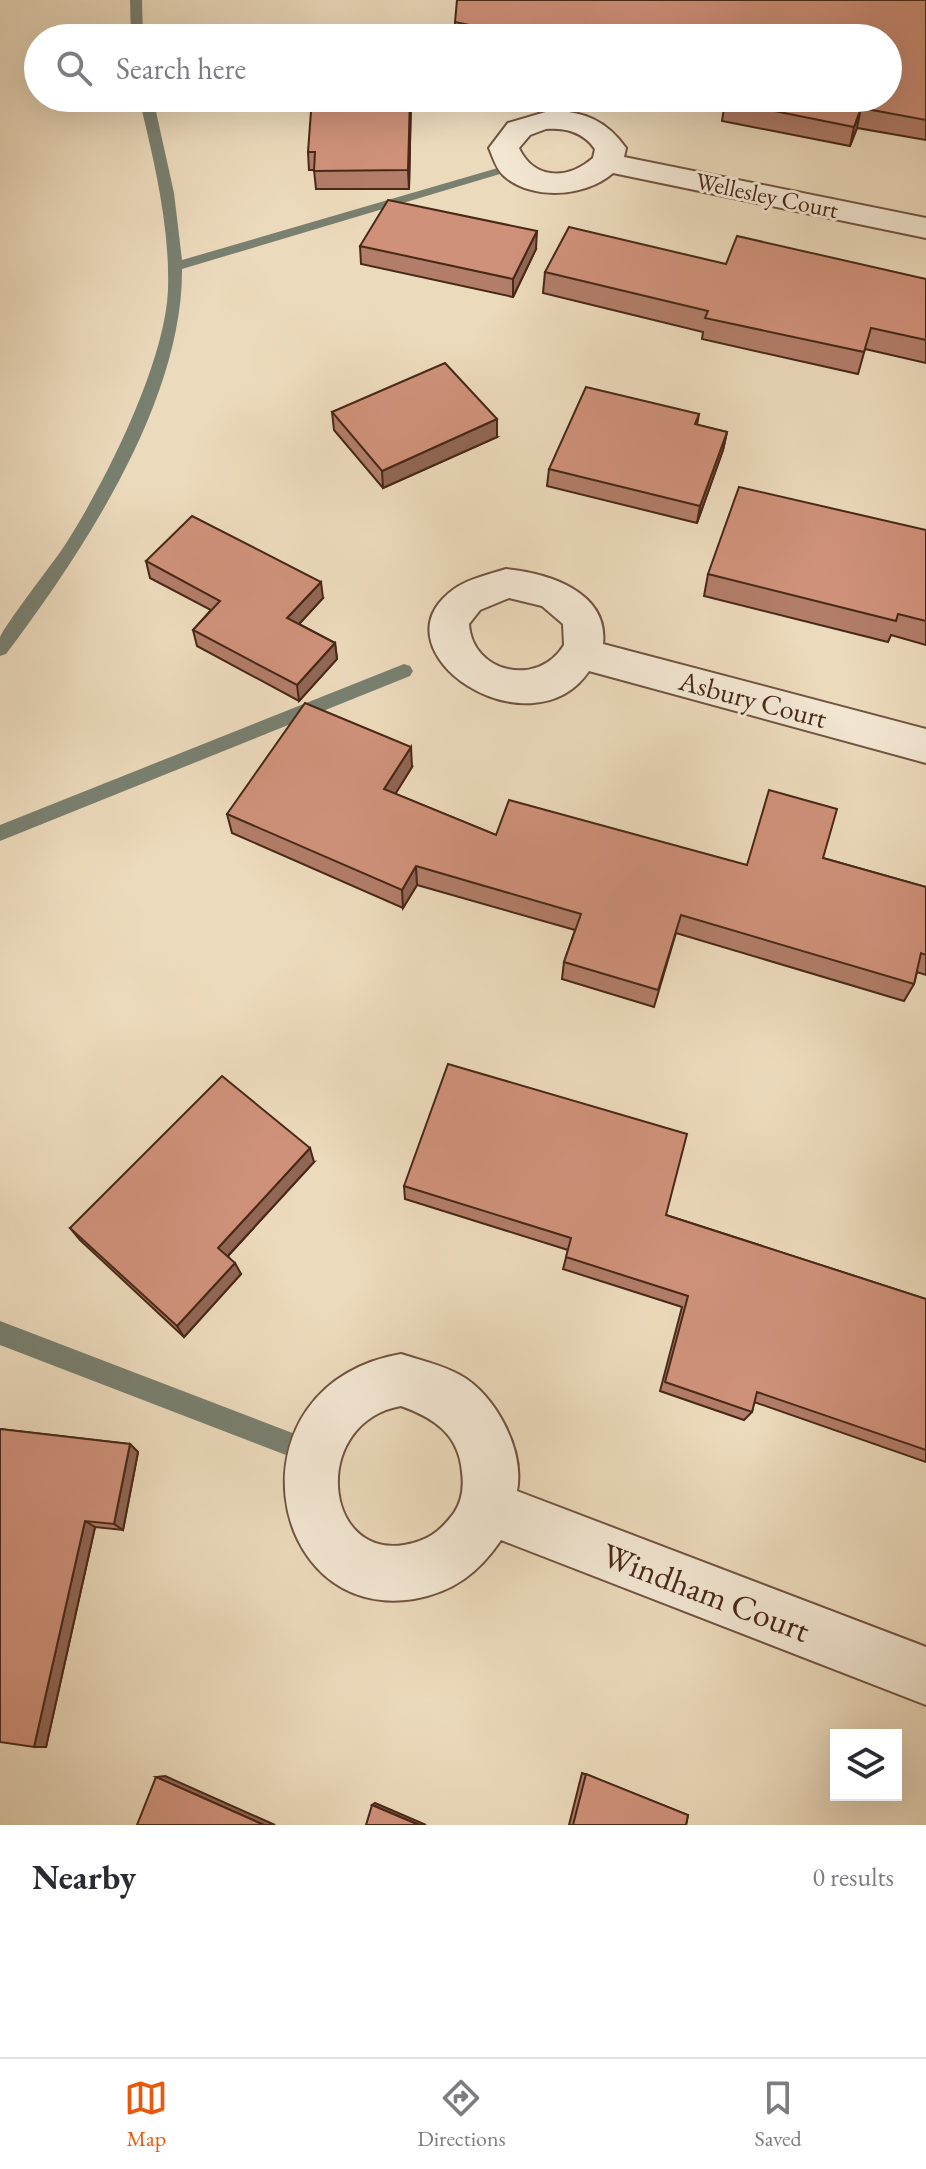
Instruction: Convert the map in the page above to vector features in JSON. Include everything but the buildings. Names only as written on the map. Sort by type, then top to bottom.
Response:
[{"type":"street","name":"Wellesley Court","points":[[608,163],[926,228]]},
{"type":"street","name":"Asbury Court","points":[[581,653],[926,746]]},
{"type":"street","name":"Windham Court","points":[[487,1507],[926,1676]]},
{"type":"waterway","points":[[135,24],[136,0]]},
{"type":"waterway","points":[[149,112],[171,218],[175,266]]},
{"type":"waterway","points":[[175,266],[513,168]]},
{"type":"waterway","points":[[0,649],[71,550],[128,445],[169,330],[175,266]]},
{"type":"waterway","points":[[0,833],[404,671]]},
{"type":"waterway","points":[[0,1333],[312,1453]]}]
